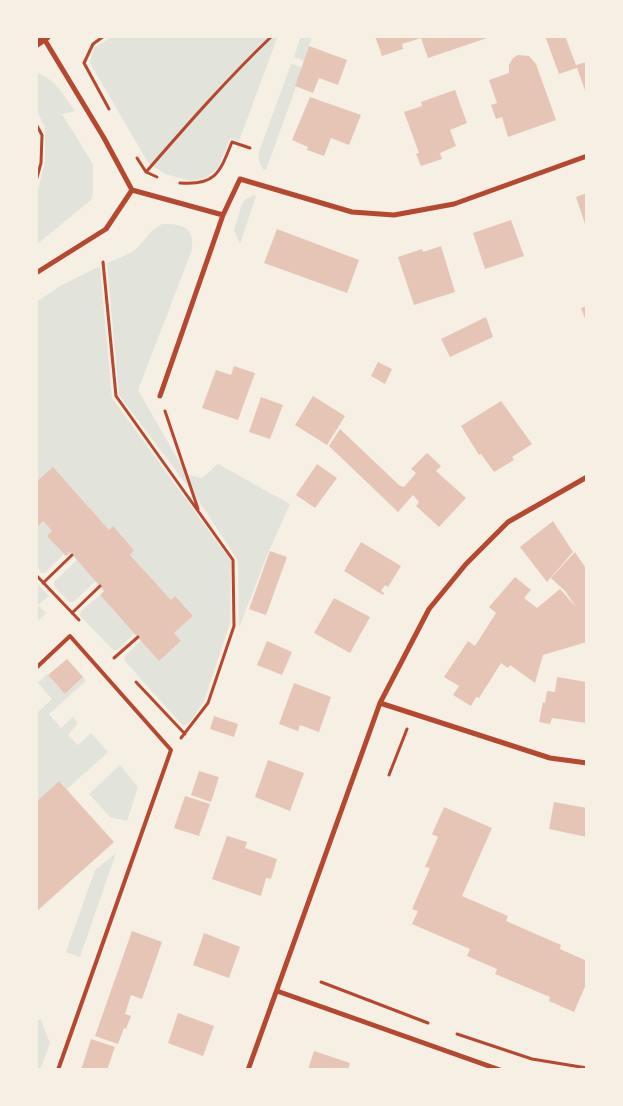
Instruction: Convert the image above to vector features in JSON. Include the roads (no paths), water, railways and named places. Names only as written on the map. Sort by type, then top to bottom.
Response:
[{"type":"street","points":[[42,38],[104,138],[132,190],[223,215]]},
{"type":"street","points":[[160,396],[223,215],[240,179],[352,212],[394,216],[454,204],[587,156]]},
{"type":"street","points":[[36,273],[106,229],[132,190]]},
{"type":"street","points":[[248,1070],[380,703],[429,610],[466,564],[508,522],[587,477]]},
{"type":"street","points":[[380,703],[550,758],[587,763]]},
{"type":"street","points":[[277,991],[500,1070]]},
{"type":"lane","points":[[36,668],[70,636],[170,750],[58,1070]]}]
